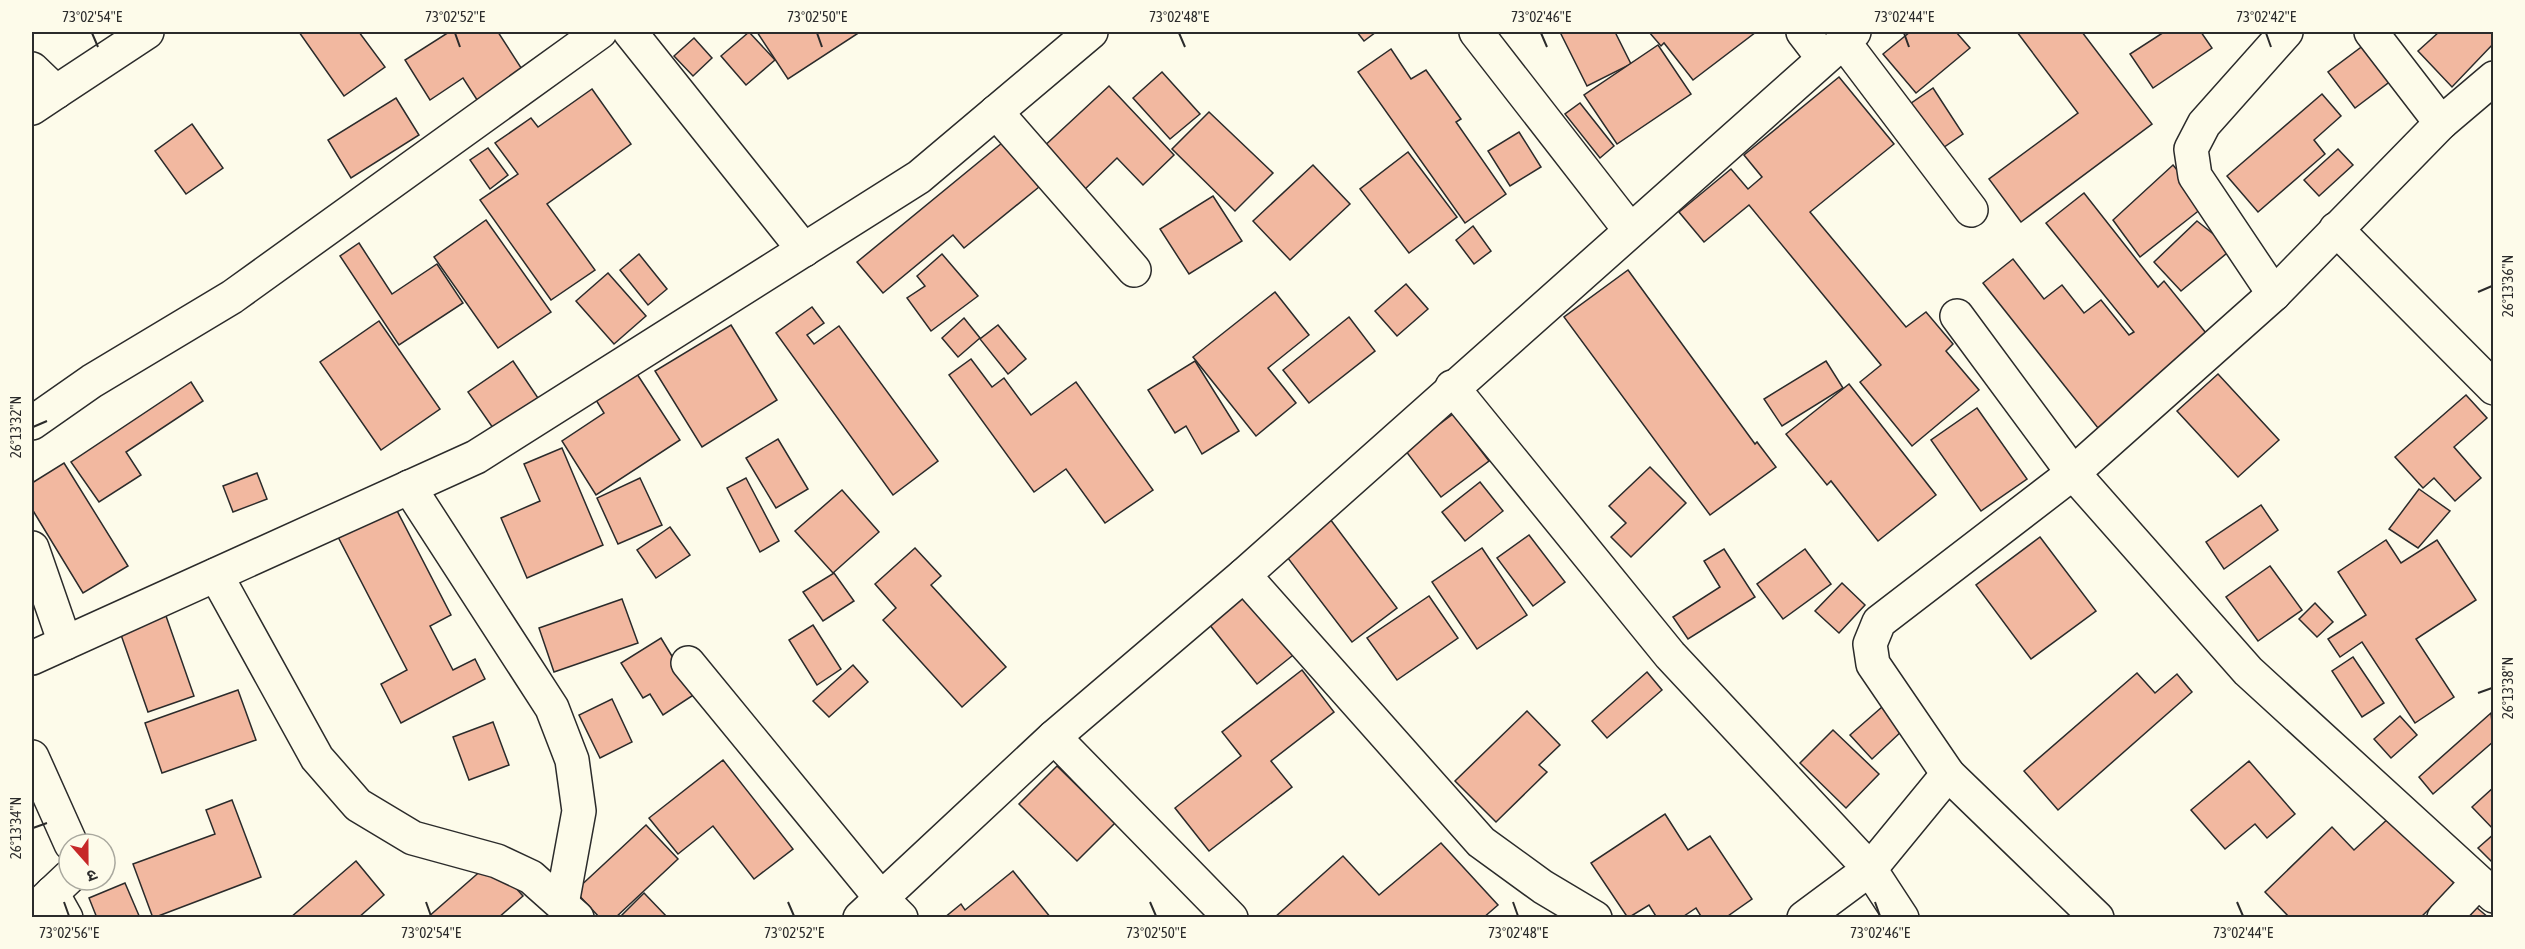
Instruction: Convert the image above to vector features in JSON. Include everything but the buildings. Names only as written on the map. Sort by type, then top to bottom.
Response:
[{"type":"street","points":[[32,69],[44,100],[147,32]]},
{"type":"street","points":[[32,423],[92,381],[232,297],[600,32]]},
{"type":"street","points":[[630,32],[804,250]]},
{"type":"street","points":[[32,658],[476,457],[919,177],[1091,32]]},
{"type":"street","points":[[1476,32],[1630,230]]},
{"type":"street","points":[[1803,32],[1840,44],[1971,210]]},
{"type":"street","points":[[2274,294],[2195,177],[2191,149],[2204,124],[2286,32]]},
{"type":"street","points":[[2371,32],[2441,123]]},
{"type":"street","points":[[688,663],[881,911],[1054,737],[1244,576],[1452,387],[1840,44]]},
{"type":"street","points":[[2097,918],[1948,774],[1873,664],[1870,644],[1879,622],[2073,473],[2274,294],[2441,123],[2493,78]]},
{"type":"street","points":[[996,112],[1134,270]]},
{"type":"street","points":[[2336,229],[2493,388]]},
{"type":"street","points":[[1957,316],[2073,473],[2248,671],[2486,889],[2444,918]]},
{"type":"street","points":[[1452,387],[1670,656],[1870,869],[1902,918]]},
{"type":"street","points":[[409,487],[552,708],[572,760],[579,811],[570,911]]},
{"type":"street","points":[[32,548],[65,643]]},
{"type":"street","points":[[216,575],[317,758],[358,806],[413,838],[497,861],[531,877],[570,911]]},
{"type":"street","points":[[1244,576],[1481,842],[1542,887],[1595,918]]},
{"type":"street","points":[[1054,737],[1231,918]]},
{"type":"street","points":[[32,757],[66,832]]},
{"type":"street","points":[[1804,918],[1870,869],[1948,774]]}]
